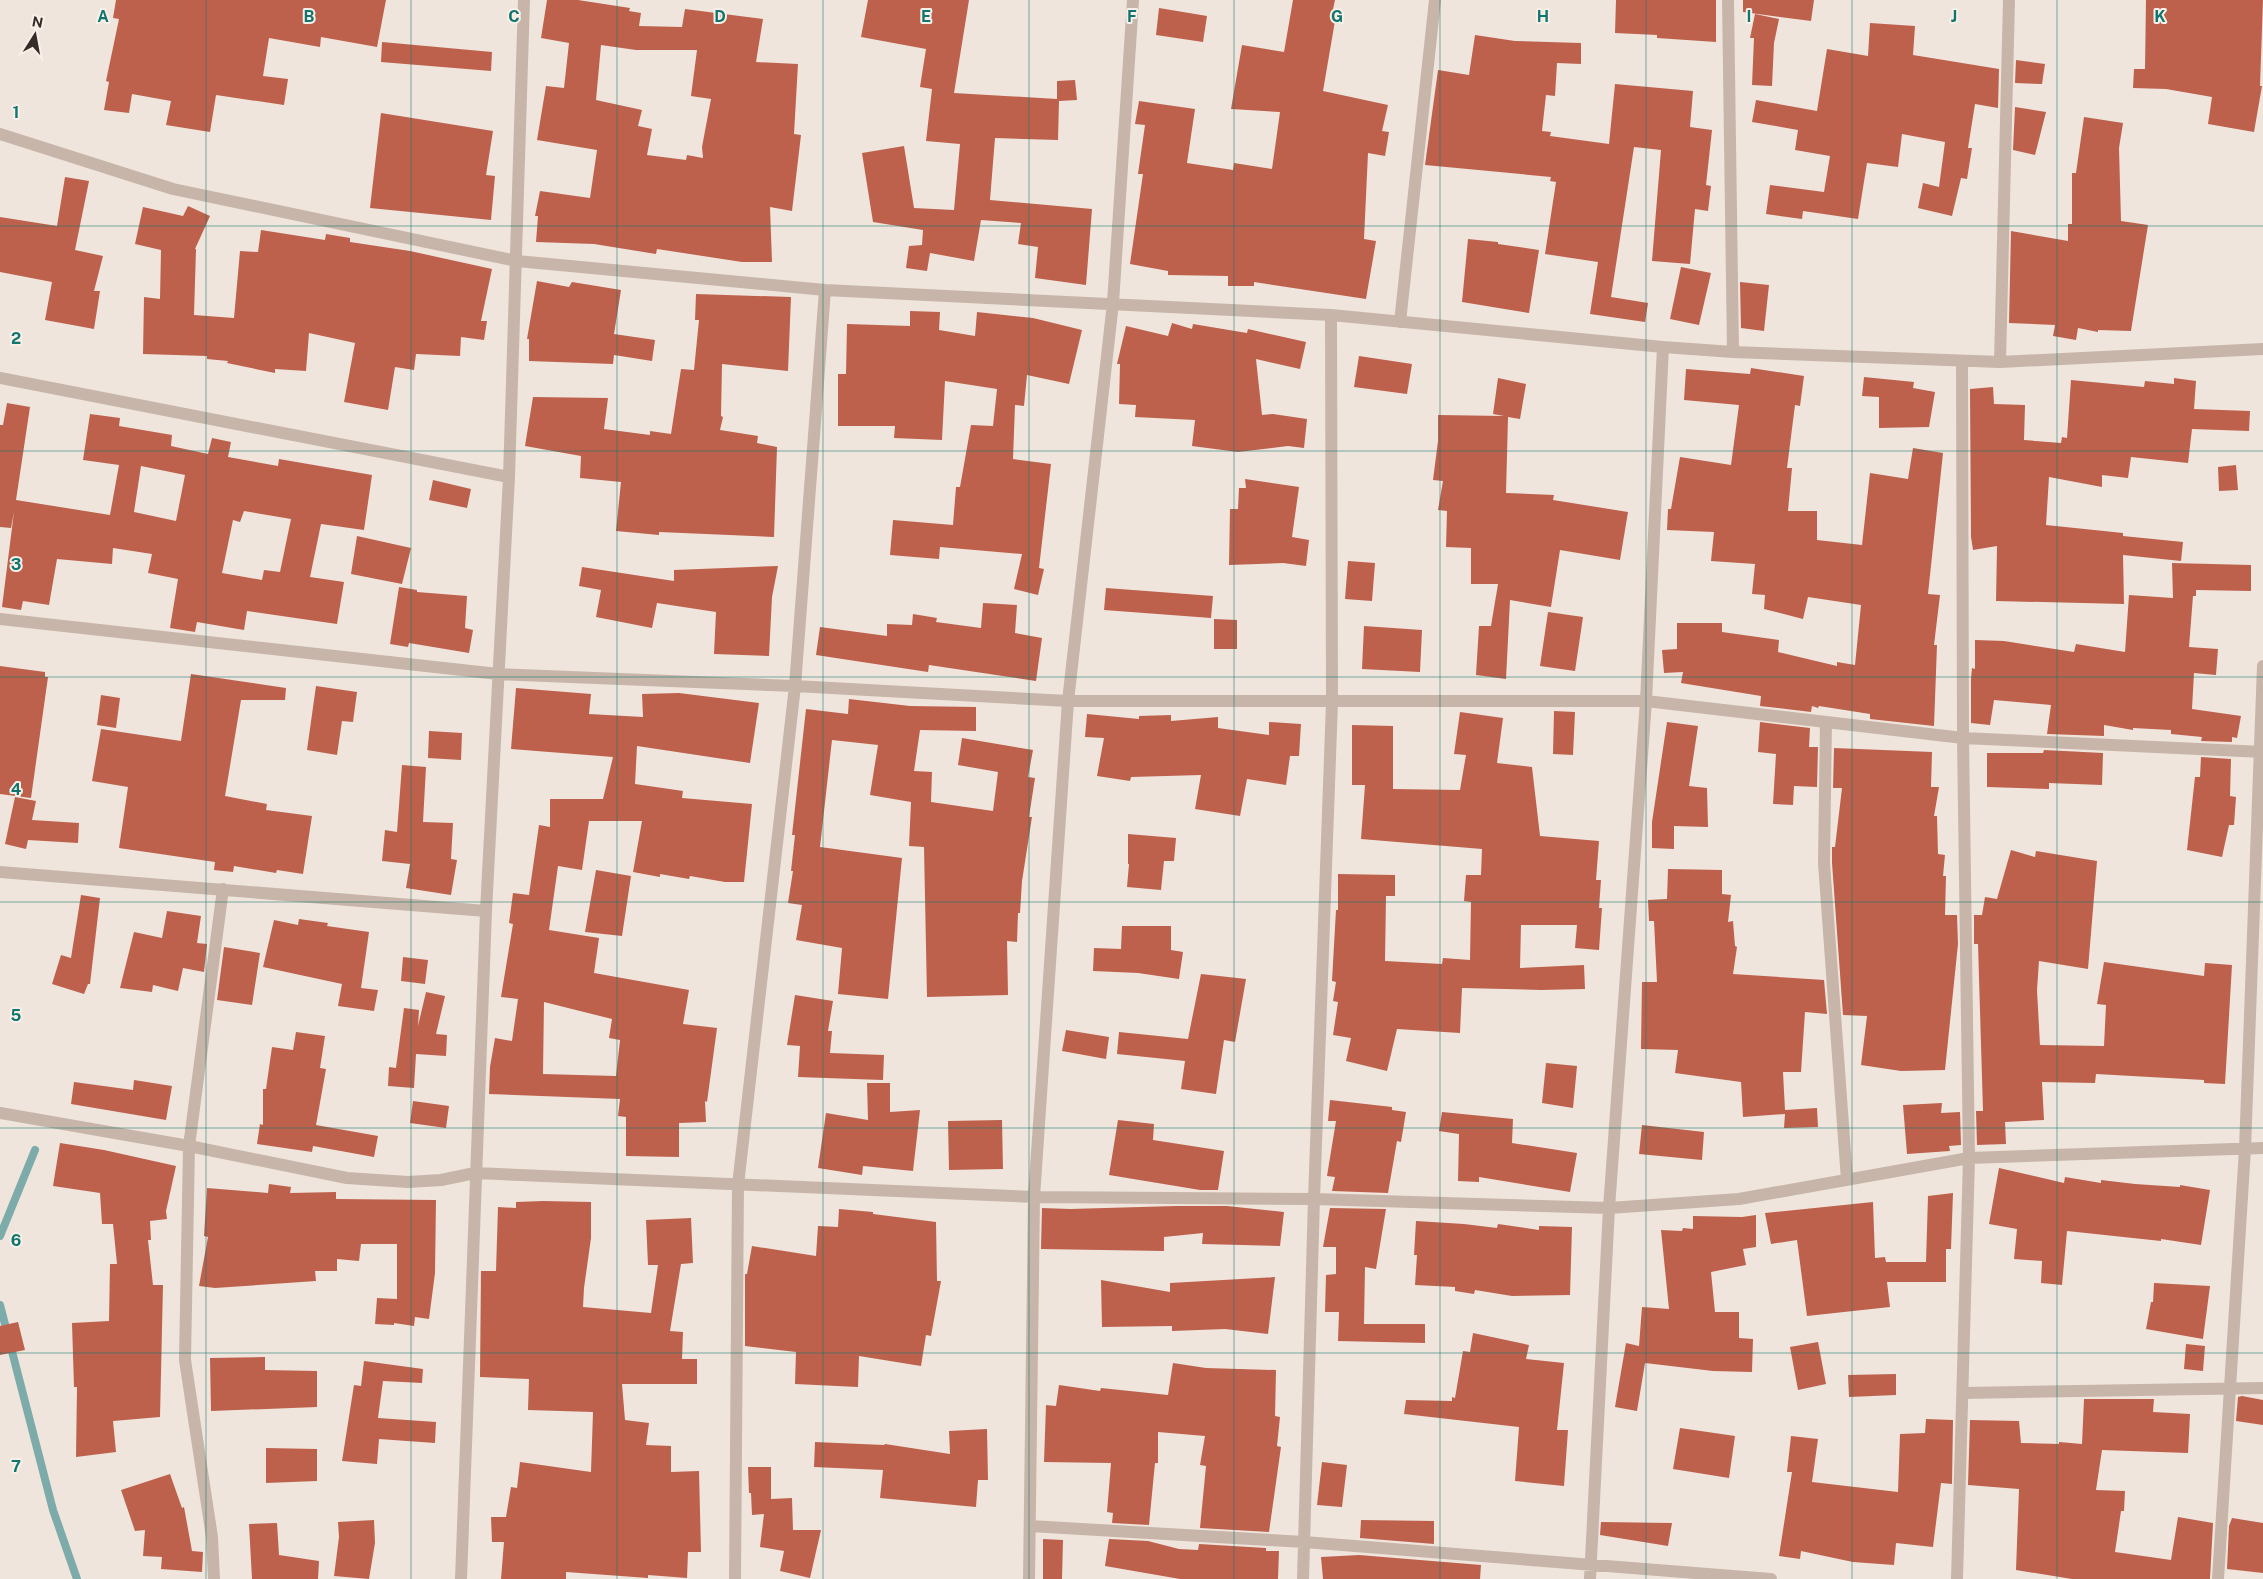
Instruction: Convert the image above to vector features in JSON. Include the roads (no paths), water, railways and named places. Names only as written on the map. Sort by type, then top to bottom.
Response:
[{"type":"street","points":[[461,1579],[486,910],[509,477],[524,0]]},
{"type":"street","points":[[1029,1579],[1034,1197],[1068,701],[1113,304],[1133,0]]},
{"type":"street","points":[[1400,322],[1435,0]]},
{"type":"street","points":[[1728,0],[1733,352]]},
{"type":"street","points":[[2000,362],[2009,0]]},
{"type":"street","points":[[0,134],[173,189],[517,261],[825,290],[1331,314],[1662,347],[1733,352],[2000,362],[2263,349]]},
{"type":"street","points":[[735,1579],[738,1185],[795,686],[825,290]]},
{"type":"street","points":[[1303,1579],[1314,1199],[1332,702],[1331,314]]},
{"type":"street","points":[[1590,1579],[1609,1208],[1646,701],[1662,347]]},
{"type":"street","points":[[1957,1579],[1969,1158],[1963,738],[1962,361]]},
{"type":"street","points":[[0,378],[509,477]]},
{"type":"street","points":[[0,618],[498,674],[795,686],[1068,701],[1646,701],[1963,738],[2261,752]]},
{"type":"street","points":[[2218,1579],[2245,1149],[2263,666]]},
{"type":"street","points":[[1826,722],[1824,863],[1847,1180]]},
{"type":"street","points":[[0,872],[486,910]]},
{"type":"street","points":[[214,1579],[212,1537],[185,1360],[189,1146],[223,890]]},
{"type":"street","points":[[0,1112],[189,1146],[347,1178],[408,1182],[441,1180],[475,1173],[1034,1197],[1314,1199],[1609,1208],[1739,1199],[1969,1158],[2263,1148]]},
{"type":"street","points":[[1963,1393],[2263,1388]]},
{"type":"street","points":[[1030,1526],[1304,1542],[1771,1579]]},
{"type":"waterway","points":[[0,1236],[35,1150]]},
{"type":"waterway","points":[[0,1305],[53,1510],[77,1579]]}]
